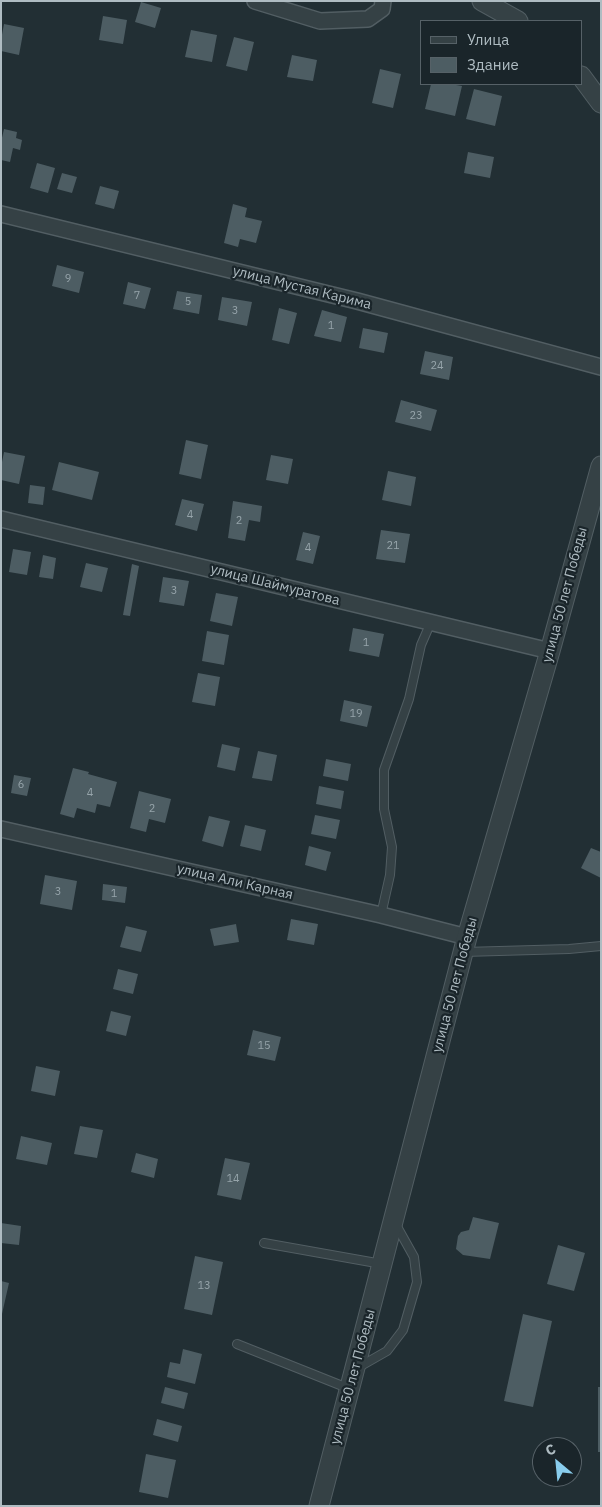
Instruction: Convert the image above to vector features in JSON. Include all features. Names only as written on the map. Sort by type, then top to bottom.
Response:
[{"type":"street","points":[[255,1],[320,21],[368,19],[382,8],[383,1]]},
{"type":"street","points":[[482,1],[516,20]]},
{"type":"street","points":[[582,77],[601,103]]},
{"type":"street","name":"улица Мустая Карима","points":[[1,214],[357,301],[601,366]]},
{"type":"street","name":"улица 50 лет Победы","points":[[319,1506],[465,944],[600,470]]},
{"type":"street","name":"улица Шаймуратова","points":[[1,519],[550,651]]},
{"type":"street","name":"улица Али Карная","points":[[1,829],[381,915],[465,944]]},
{"type":"lane","points":[[381,915],[390,875],[392,847],[384,809],[384,770],[409,699],[421,645],[430,622]]},
{"type":"lane","points":[[465,944],[569,949],[601,946]]},
{"type":"lane","points":[[355,1369],[387,1351],[403,1330],[417,1282],[414,1257],[394,1220]]},
{"type":"lane","points":[[264,1243],[382,1264]]},
{"type":"lane","points":[[237,1344],[350,1389]]},
{"type":"building","points":[[141,2],[161,8],[155,28],[135,22]]},
{"type":"building","points":[[103,16],[127,20],[123,44],[99,40]]},
{"type":"building","points":[[4,24],[24,28],[19,55],[1,51]]},
{"type":"building","points":[[191,30],[217,35],[212,62],[185,57]]},
{"type":"building","points":[[234,37],[254,42],[247,71],[226,66]]},
{"type":"building","points":[[292,55],[317,60],[313,81],[287,77]]},
{"type":"building","points":[[380,69],[401,74],[393,108],[372,103]]},
{"type":"building","points":[[431,85],[462,86],[455,116],[425,109]]},
{"type":"building","points":[[474,89],[502,96],[495,126],[466,119]]},
{"type":"building","points":[[4,129],[17,132],[16,138],[22,140],[20,150],[13,148],[10,162],[1,160],[1,142]]},
{"type":"building","points":[[468,152],[494,157],[490,178],[464,173]]},
{"type":"building","points":[[37,163],[55,168],[48,193],[30,188]]},
{"type":"building","points":[[62,173],[77,177],[72,193],[57,189]]},
{"type":"building","points":[[100,186],[119,191],[114,209],[95,204]]},
{"type":"building","points":[[233,204],[247,208],[245,217],[262,221],[256,243],[240,239],[238,247],[224,243]]},
{"type":"building","points":[[57,265],[84,272],[79,293],[52,286]]},
{"type":"building","points":[[128,282],[151,288],[145,309],[123,304]]},
{"type":"building","points":[[177,291],[202,295],[199,314],[173,309]]},
{"type":"building","points":[[222,297],[252,302],[247,326],[218,320]]},
{"type":"building","points":[[279,308],[297,313],[289,344],[272,340]]},
{"type":"building","points":[[322,310],[347,317],[341,342],[314,336]]},
{"type":"building","points":[[363,328],[388,333],[384,353],[359,348]]},
{"type":"building","points":[[425,351],[453,357],[449,380],[420,374]]},
{"type":"building","points":[[401,400],[437,410],[431,431],[395,422]]},
{"type":"building","points":[[186,440],[208,445],[201,479],[179,474]]},
{"type":"building","points":[[4,452],[25,456],[19,484],[1,480]]},
{"type":"building","points":[[271,455],[293,459],[288,484],[266,480]]},
{"type":"building","points":[[59,462],[99,472],[92,500],[52,490]]},
{"type":"building","points":[[388,471],[416,477],[411,506],[382,500]]},
{"type":"building","points":[[30,485],[45,487],[43,505],[28,503]]},
{"type":"building","points":[[182,499],[204,504],[197,531],[175,525]]},
{"type":"building","points":[[233,501],[262,506],[260,522],[249,520],[245,541],[228,538]]},
{"type":"building","points":[[381,530],[410,534],[405,563],[376,559]]},
{"type":"building","points":[[303,532],[320,536],[313,564],[296,560]]},
{"type":"building","points":[[13,549],[31,552],[27,575],[9,572]]},
{"type":"building","points":[[43,555],[56,558],[53,579],[39,577]]},
{"type":"building","points":[[86,563],[108,568],[102,592],[80,587]]},
{"type":"building","points":[[132,564],[139,566],[130,616],[123,615]]},
{"type":"building","points":[[163,577],[189,581],[184,606],[159,602]]},
{"type":"building","points":[[216,593],[238,597],[232,626],[210,621]]},
{"type":"building","points":[[353,628],[384,634],[379,657],[349,651]]},
{"type":"building","points":[[207,631],[229,635],[224,665],[202,661]]},
{"type":"building","points":[[198,673],[220,677],[215,706],[192,702]]},
{"type":"building","points":[[344,700],[372,706],[367,727],[340,721]]},
{"type":"building","points":[[222,744],[240,748],[235,771],[217,767]]},
{"type":"building","points":[[258,751],[277,755],[272,781],[252,778]]},
{"type":"building","points":[[326,759],[351,764],[348,781],[323,776]]},
{"type":"building","points":[[73,768],[117,782],[110,807],[97,804],[95,813],[77,808],[74,818],[60,814]]},
{"type":"building","points":[[14,775],[31,778],[27,796],[11,793]]},
{"type":"building","points":[[319,786],[344,791],[341,809],[316,804]]},
{"type":"building","points":[[139,791],[171,799],[165,823],[149,819],[146,832],[130,828]]},
{"type":"building","points":[[315,815],[340,820],[336,839],[311,834]]},
{"type":"building","points":[[209,816],[230,821],[223,847],[202,841]]},
{"type":"building","points":[[245,825],[266,830],[261,851],[240,846]]},
{"type":"building","points":[[309,846],[331,852],[326,871],[305,865]]},
{"type":"building","points":[[591,848],[601,852],[601,878],[581,868]]},
{"type":"building","points":[[45,875],[77,881],[72,910],[40,904]]},
{"type":"building","points":[[103,884],[127,887],[125,903],[102,900]]},
{"type":"building","points":[[291,919],[318,924],[314,945],[287,940]]},
{"type":"building","points":[[236,924],[239,942],[214,946],[210,929]]},
{"type":"building","points":[[126,926],[147,931],[141,952],[120,947]]},
{"type":"building","points":[[118,969],[138,974],[133,994],[113,989]]},
{"type":"building","points":[[111,1011],[131,1016],[126,1036],[106,1031]]},
{"type":"building","points":[[253,1030],[281,1037],[275,1061],[247,1055]]},
{"type":"building","points":[[36,1066],[60,1071],[55,1096],[31,1091]]},
{"type":"building","points":[[80,1126],[103,1130],[97,1158],[74,1154]]},
{"type":"building","points":[[21,1136],[52,1143],[47,1165],[16,1159]]},
{"type":"building","points":[[136,1153],[158,1159],[154,1178],[131,1172]]},
{"type":"building","points":[[225,1158],[250,1163],[241,1200],[217,1195]]},
{"type":"building","points":[[473,1217],[499,1223],[490,1259],[463,1255],[456,1249],[458,1236],[461,1232],[469,1230]]},
{"type":"building","points":[[1,1223],[21,1226],[19,1245],[1,1243]]},
{"type":"building","points":[[558,1245],[585,1253],[574,1291],[547,1284]]},
{"type":"building","points":[[195,1256],[223,1262],[212,1315],[184,1309]]},
{"type":"building","points":[[1,1281],[9,1283],[2,1314],[1,1314]]},
{"type":"building","points":[[523,1314],[552,1321],[533,1407],[504,1401]]},
{"type":"building","points":[[183,1349],[202,1354],[195,1384],[167,1377],[170,1362],[180,1364]]},
{"type":"building","points":[[165,1387],[188,1393],[184,1409],[161,1403]]},
{"type":"building","points":[[598,1387],[601,1387],[601,1452],[598,1452]]},
{"type":"building","points":[[157,1419],[182,1426],[178,1442],[153,1435]]},
{"type":"building","points":[[146,1454],[176,1460],[168,1498],[139,1492]]}]
